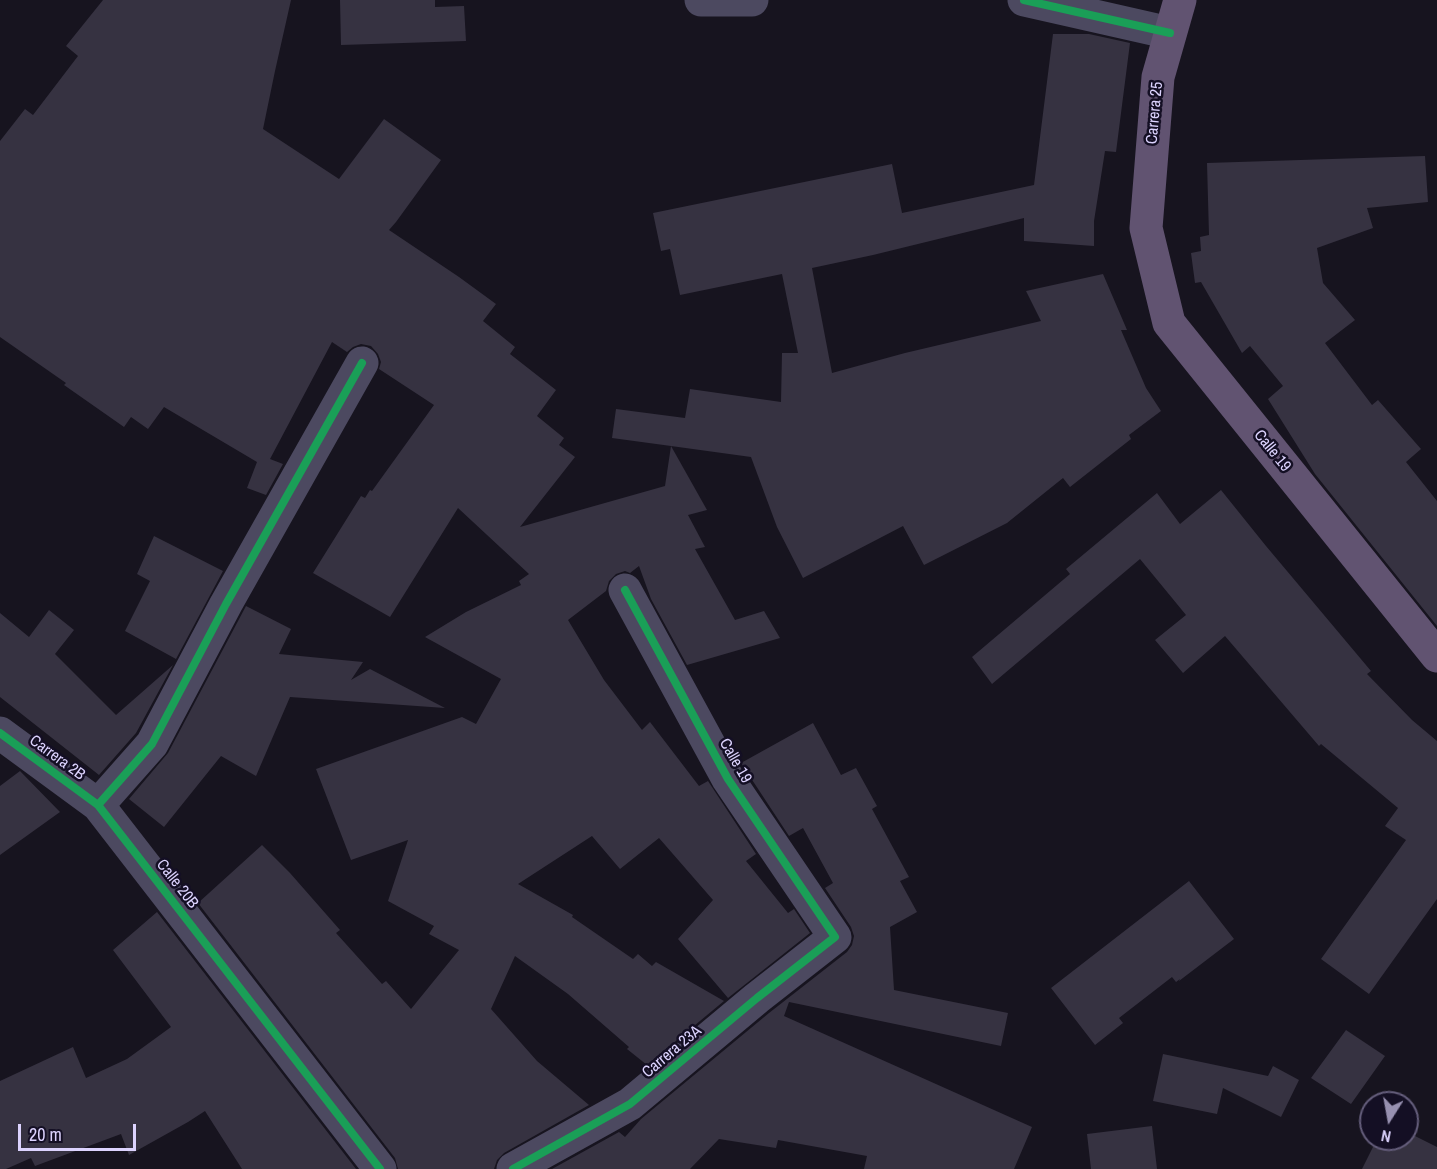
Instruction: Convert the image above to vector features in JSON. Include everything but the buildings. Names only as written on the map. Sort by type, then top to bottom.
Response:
[{"type":"main road","name":"Carrera 25","points":[[1146,228],[1158,77],[1180,0]]},
{"type":"main road","name":"Calle 19","points":[[1146,228],[1169,323],[1437,656]]},
{"type":"street","points":[[701,0],[752,0]]},
{"type":"street","points":[[1024,0],[1170,33]]},
{"type":"street","points":[[98,805],[152,744],[226,604],[362,363]]},
{"type":"street","name":"Calle 19","points":[[625,590],[728,779],[835,937]]},
{"type":"street","name":"Carrera 2B","points":[[0,733],[98,805]]},
{"type":"street","name":"Calle 20B","points":[[98,805],[380,1169]]},
{"type":"street","name":"Carrera 23A","points":[[513,1169],[630,1104],[757,998],[835,937]]},
{"type":"cycle path","points":[[1024,0],[1170,33]]},
{"type":"cycle path","points":[[98,805],[152,744],[226,604],[362,363]]},
{"type":"cycle path","points":[[513,1169],[630,1104],[757,998],[835,937],[728,779],[625,590]]},
{"type":"cycle path","points":[[0,733],[98,805],[380,1169]]}]
